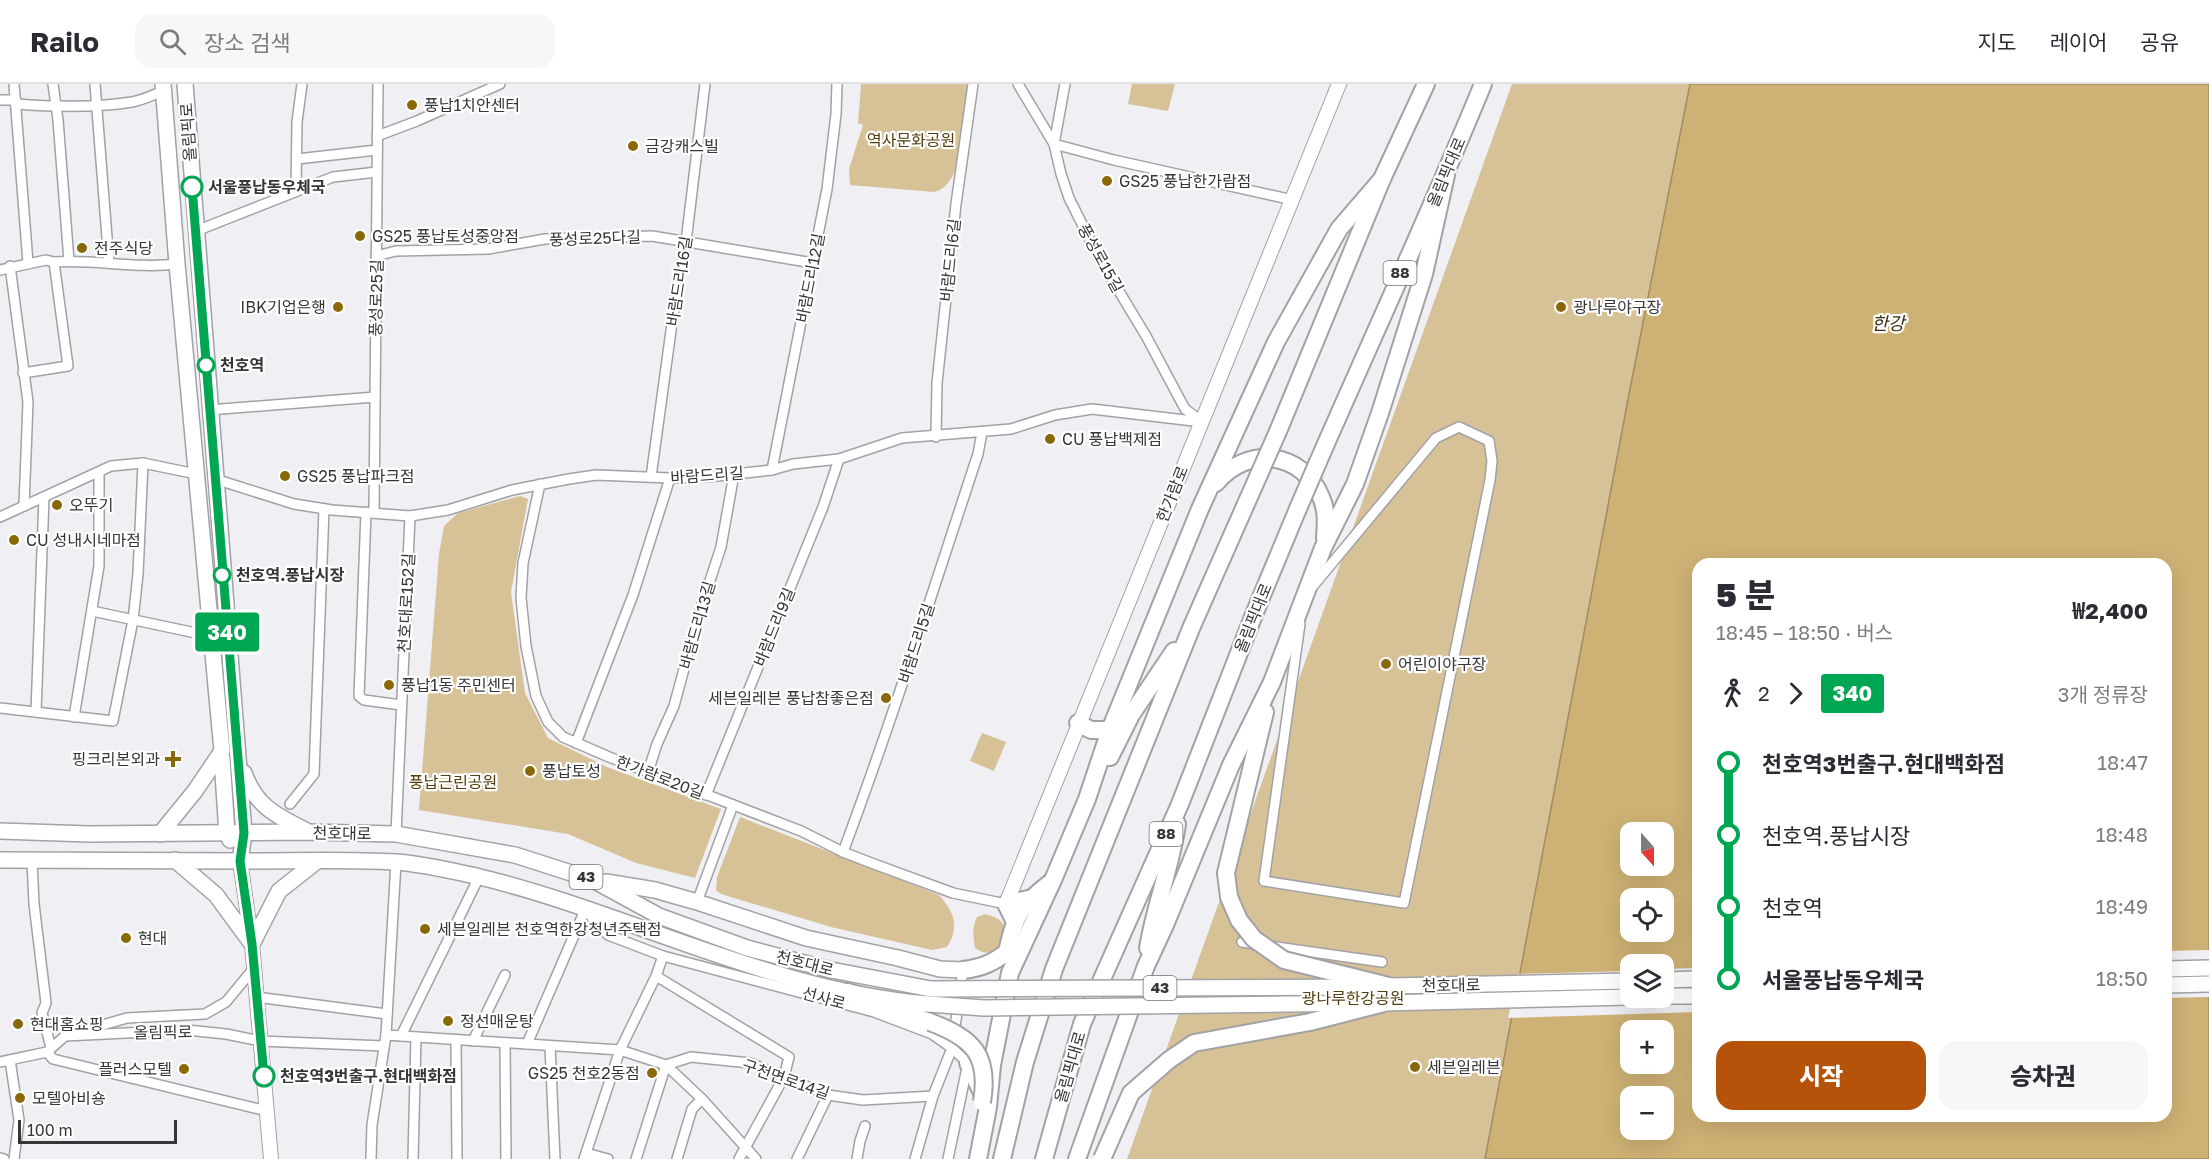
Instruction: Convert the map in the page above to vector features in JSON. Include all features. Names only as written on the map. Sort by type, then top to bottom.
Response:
[{"type":"highway","points":[[1002,1159],[1025,1062],[1054,969],[1192,626],[1253,488],[1382,179],[1426,84]]},
{"type":"highway","name":"올림픽대로","points":[[1044,1159],[1082,1024],[1180,804],[1255,612],[1318,462],[1392,291],[1446,175],[1483,84]]},
{"type":"highway","points":[[1077,1159],[1146,966],[1231,765],[1272,682],[1323,548],[1354,484],[1380,413],[1424,274],[1446,175]]},
{"type":"highway","points":[[978,1159],[985,1104],[1010,973],[1087,799],[1110,730],[1200,509],[1287,322],[1339,229],[1382,179]]},
{"type":"highway","points":[[1200,509],[1225,472],[1238,463],[1251,458],[1287,462],[1305,474],[1321,497],[1326,512],[1323,548]]},
{"type":"highway","points":[[1087,799],[1131,715],[1192,626]]},
{"type":"highway","points":[[1272,682],[1226,873],[1229,897],[1239,920],[1254,939],[1284,960],[1387,995]]},
{"type":"highway","points":[[1078,723],[1091,730],[1110,730]]},
{"type":"highway","points":[[1146,966],[1153,917],[1173,850],[1180,804]]},
{"type":"highway","points":[[1010,973],[1007,952],[1014,920],[1028,899],[1053,880]]},
{"type":"highway","points":[[1014,920],[1006,904],[1028,899]]},
{"type":"highway","points":[[963,970],[992,963],[1007,952]]},
{"type":"highway","points":[[848,992],[955,1032],[969,1043],[978,1055],[985,1071],[985,1104],[971,1159]]},
{"type":"highway","points":[[1102,1159],[1131,1093],[1169,1060],[1194,1043],[1310,1022],[1387,995]]},
{"type":"highway","points":[[968,1063],[985,1104]]},
{"type":"main road","name":"올림픽로","points":[[185,84],[214,479],[227,753],[227,833],[240,861]]},
{"type":"main road","name":"올림픽로","points":[[163,88],[210,636],[227,753],[239,780],[244,833],[240,861]]},
{"type":"main road","points":[[160,834],[227,753],[250,790],[265,807],[279,818],[307,832]]},
{"type":"main road","name":"천호대로","points":[[0,831],[396,834],[515,855],[592,879],[659,916],[747,948],[929,996],[984,1008],[1387,995],[1620,982]]},
{"type":"main road","name":"천호대로","points":[[0,860],[396,862],[426,866],[524,889],[740,962],[827,988],[848,992],[929,996]]},
{"type":"main road","points":[[175,860],[216,895],[252,944],[279,891],[317,861]]},
{"type":"main road","points":[[592,879],[655,890],[806,939],[940,969],[963,970]]},
{"type":"main road","points":[[2172,969],[2209,968]]},
{"type":"main road","points":[[1674,980],[1692,980]]},
{"type":"main road","points":[[2172,985],[2209,984]]},
{"type":"main road","name":"천호대로","points":[[1387,995],[1620,997]]},
{"type":"main road","points":[[1674,996],[1692,996]]},
{"type":"street","points":[[14,84],[28,263]]},
{"type":"street","points":[[53,84],[69,261]]},
{"type":"street","points":[[95,84],[109,263]]},
{"type":"street","points":[[296,191],[297,122],[302,84]]},
{"type":"street","name":"풍성로25길","points":[[378,84],[375,397],[358,688],[359,696],[364,700],[400,705]]},
{"type":"street","points":[[377,136],[500,84]]},
{"type":"street","name":"바람드리16길","points":[[651,477],[676,294],[686,242],[705,84]]},
{"type":"street","name":"바람드리12길","points":[[772,470],[827,189],[836,114],[837,84]]},
{"type":"street","name":"바람드리6길","points":[[936,437],[938,371],[956,204],[973,84]]},
{"type":"street","name":"풍성로15길","points":[[1018,84],[1054,144],[1060,174],[1069,198],[1099,258],[1146,336],[1185,409],[1202,422]]},
{"type":"street","points":[[1065,84],[1054,144],[1114,160],[1293,200]]},
{"type":"street","name":"한가람로","points":[[1006,904],[1339,84]]},
{"type":"street","points":[[0,100],[55,107],[97,105],[134,101],[163,88]]},
{"type":"street","points":[[297,159],[377,150]]},
{"type":"street","points":[[196,231],[333,177],[377,172]]},
{"type":"street","name":"풍성로25다길","points":[[376,256],[396,251],[488,249],[545,239],[652,237],[813,263]]},
{"type":"street","points":[[0,270],[46,260],[153,266],[177,264]]},
{"type":"street","points":[[23,373],[68,366],[54,262]]},
{"type":"street","points":[[10,266],[28,402],[24,506]]},
{"type":"street","points":[[209,410],[375,397]]},
{"type":"street","name":"바람드리길","points":[[214,479],[294,504],[324,509],[410,516],[448,510],[540,484],[596,475],[670,478],[772,470],[793,464],[839,459],[902,438],[936,437],[1011,429],[1055,415],[1092,409],[1202,422]]},
{"type":"street","points":[[1459,427],[1489,441],[1492,461],[1490,480],[1404,903],[1264,881],[1304,598],[1436,438],[1459,427]]},
{"type":"street","name":"바람드리5길","points":[[843,852],[870,780],[922,624],[978,454],[982,432]]},
{"type":"street","name":"바람드리9길","points":[[706,795],[824,507],[839,459]]},
{"type":"street","points":[[0,517],[111,466],[142,463],[196,474]]},
{"type":"street","points":[[0,708],[113,721],[133,620],[138,574],[142,463]]},
{"type":"street","points":[[74,717],[99,566],[99,472]]},
{"type":"street","name":"바람드리13길","points":[[648,772],[657,744],[674,706],[698,616],[721,547],[734,474]]},
{"type":"street","points":[[576,742],[633,595],[670,478]]},
{"type":"street","name":"한가람로20길","points":[[540,484],[523,563],[521,598],[536,696],[548,722],[564,736],[576,742],[801,831],[843,852],[953,894],[1006,904]]},
{"type":"street","points":[[36,712],[44,497]]},
{"type":"street","points":[[290,804],[314,774],[324,509]]},
{"type":"street","name":"천호대로152길","points":[[396,834],[410,516]]},
{"type":"street","points":[[92,611],[210,636]]},
{"type":"street","points":[[697,902],[733,805]]},
{"type":"street","points":[[32,860],[34,904],[46,1003],[42,1013],[53,1059],[267,1111]]},
{"type":"street","name":"올림픽로","points":[[240,861],[252,944],[271,1159]]},
{"type":"street","points":[[371,1159],[372,1125],[386,1035],[396,862]]},
{"type":"street","points":[[401,1036],[479,877]]},
{"type":"street","points":[[527,1044],[585,910]]},
{"type":"street","name":"선사로","points":[[585,910],[608,935],[663,956],[874,1011],[932,1035],[952,1048],[968,1063]]},
{"type":"street","points":[[1242,942],[1382,962]]},
{"type":"street","points":[[608,1159],[585,1156],[620,1050],[656,976],[663,956]]},
{"type":"street","points":[[0,1062],[49,1050],[65,1036],[127,1018],[205,1014],[226,1002],[254,968]]},
{"type":"street","points":[[915,1159],[933,1096],[952,1048],[963,970]]},
{"type":"street","points":[[473,1041],[505,975]]},
{"type":"street","points":[[656,976],[789,1057],[784,1077],[739,1159]]},
{"type":"street","points":[[256,997],[387,1014]]},
{"type":"street","name":"올림픽로","points":[[65,1036],[187,1030],[261,1041]]},
{"type":"street","points":[[386,1035],[620,1050],[666,1065],[702,1099],[756,1159]]},
{"type":"street","points":[[413,1159],[416,1037]]},
{"type":"street","points":[[456,1040],[457,1159]]},
{"type":"street","points":[[261,1041],[384,1046]]},
{"type":"street","points":[[505,1043],[506,1159]]},
{"type":"street","points":[[550,1046],[555,1159]]},
{"type":"street","name":"구천면로14길","points":[[666,1065],[691,1057],[750,1063],[828,1095],[863,1101],[933,1096]]},
{"type":"street","points":[[10,1060],[19,1120],[14,1159]]},
{"type":"street","points":[[948,1159],[968,1063]]},
{"type":"street","points":[[636,1159],[666,1065]]},
{"type":"street","points":[[797,1159],[828,1095]]},
{"type":"street","points":[[677,1159],[692,1109],[702,1099]]},
{"type":"street","points":[[857,1159],[860,1141],[866,1126]]},
{"type":"green space","name":"역사문화공원","points":[[861,84],[969,84],[959,162],[943,188],[934,192],[850,185],[849,169],[863,125],[858,123]]},
{"type":"green space","points":[[1132,84],[1175,84],[1168,111],[1128,104]]},
{"type":"green space","name":"광나루한강공원","points":[[1512,84],[1690,84],[1629,394],[1485,1159],[1127,1159]]},
{"type":"green space","name":"풍납근린공원","points":[[520,496],[528,499],[511,592],[525,693],[548,738],[607,767],[721,809],[695,878],[636,863],[568,834],[419,810],[439,554],[444,526],[458,513]]},
{"type":"green space","points":[[982,733],[1006,742],[994,771],[970,761]]},
{"type":"green space","points":[[740,817],[939,895],[952,913],[954,920],[953,932],[947,947],[932,950],[831,927],[721,894],[716,890],[717,877]]},
{"type":"green space","points":[[985,914],[998,919],[1005,931],[1000,950],[987,953],[975,948],[973,936],[977,917]]},
{"type":"water","name":"한강","points":[[1690,84],[2209,84],[2209,1159],[1485,1159],[1629,394]]},
{"type":"pier","points":[[2209,950],[2209,997],[2172,998],[2172,951]]},
{"type":"pier","points":[[1692,968],[1692,1012],[1508,1018],[1517,974],[1620,971],[1620,1008],[1674,1008],[1674,969]]},
{"type":"bus line","name":"340","points":[[192,187],[244,833],[240,861],[252,944],[264,1076]]},
{"type":"place","name":"풍납1치안센터","points":[[412,105]]},
{"type":"place","name":"금강캐스빌","points":[[633,146]]},
{"type":"place","name":"GS25 풍납한가람점","points":[[1107,181]]},
{"type":"place","name":"서울풍납동우체국","points":[[192,187]]},
{"type":"place","name":"GS25 풍납토성중앙점","points":[[360,236]]},
{"type":"place","name":"전주식당","points":[[82,248]]},
{"type":"place","name":"IBK기업은행","points":[[338,307]]},
{"type":"place","name":"광나루야구장","points":[[1561,307]]},
{"type":"place","name":"천호역","points":[[206,365]]},
{"type":"place","name":"CU 풍납백제점","points":[[1050,439]]},
{"type":"place","name":"GS25 풍납파크점","points":[[285,476]]},
{"type":"place","name":"오뚜기","points":[[57,505]]},
{"type":"place","name":"CU 성내시네마점","points":[[14,540]]},
{"type":"place","name":"천호역.풍납시장","points":[[222,575]]},
{"type":"place","name":"어린이야구장","points":[[1386,664]]},
{"type":"place","name":"풍납1동 주민센터","points":[[389,685]]},
{"type":"place","name":"세븐일레븐 풍납참좋은점","points":[[886,698]]},
{"type":"place","name":"핑크리본외과","points":[[173,759]]},
{"type":"place","name":"풍납토성","points":[[530,771]]},
{"type":"place","name":"세븐일레븐 천호역한강청년주택점","points":[[425,929]]},
{"type":"place","name":"현대","points":[[126,938]]},
{"type":"place","name":"정선매운탕","points":[[448,1021]]},
{"type":"place","name":"현대홈쇼핑","points":[[18,1024]]},
{"type":"place","name":"세븐일레븐","points":[[1415,1067]]},
{"type":"place","name":"플러스모텔","points":[[184,1069]]},
{"type":"place","name":"GS25 천호2동점","points":[[652,1073]]},
{"type":"place","name":"천호역3번출구.현대백화점","points":[[264,1076]]},
{"type":"place","name":"모텔아비숑","points":[[20,1098]]}]
